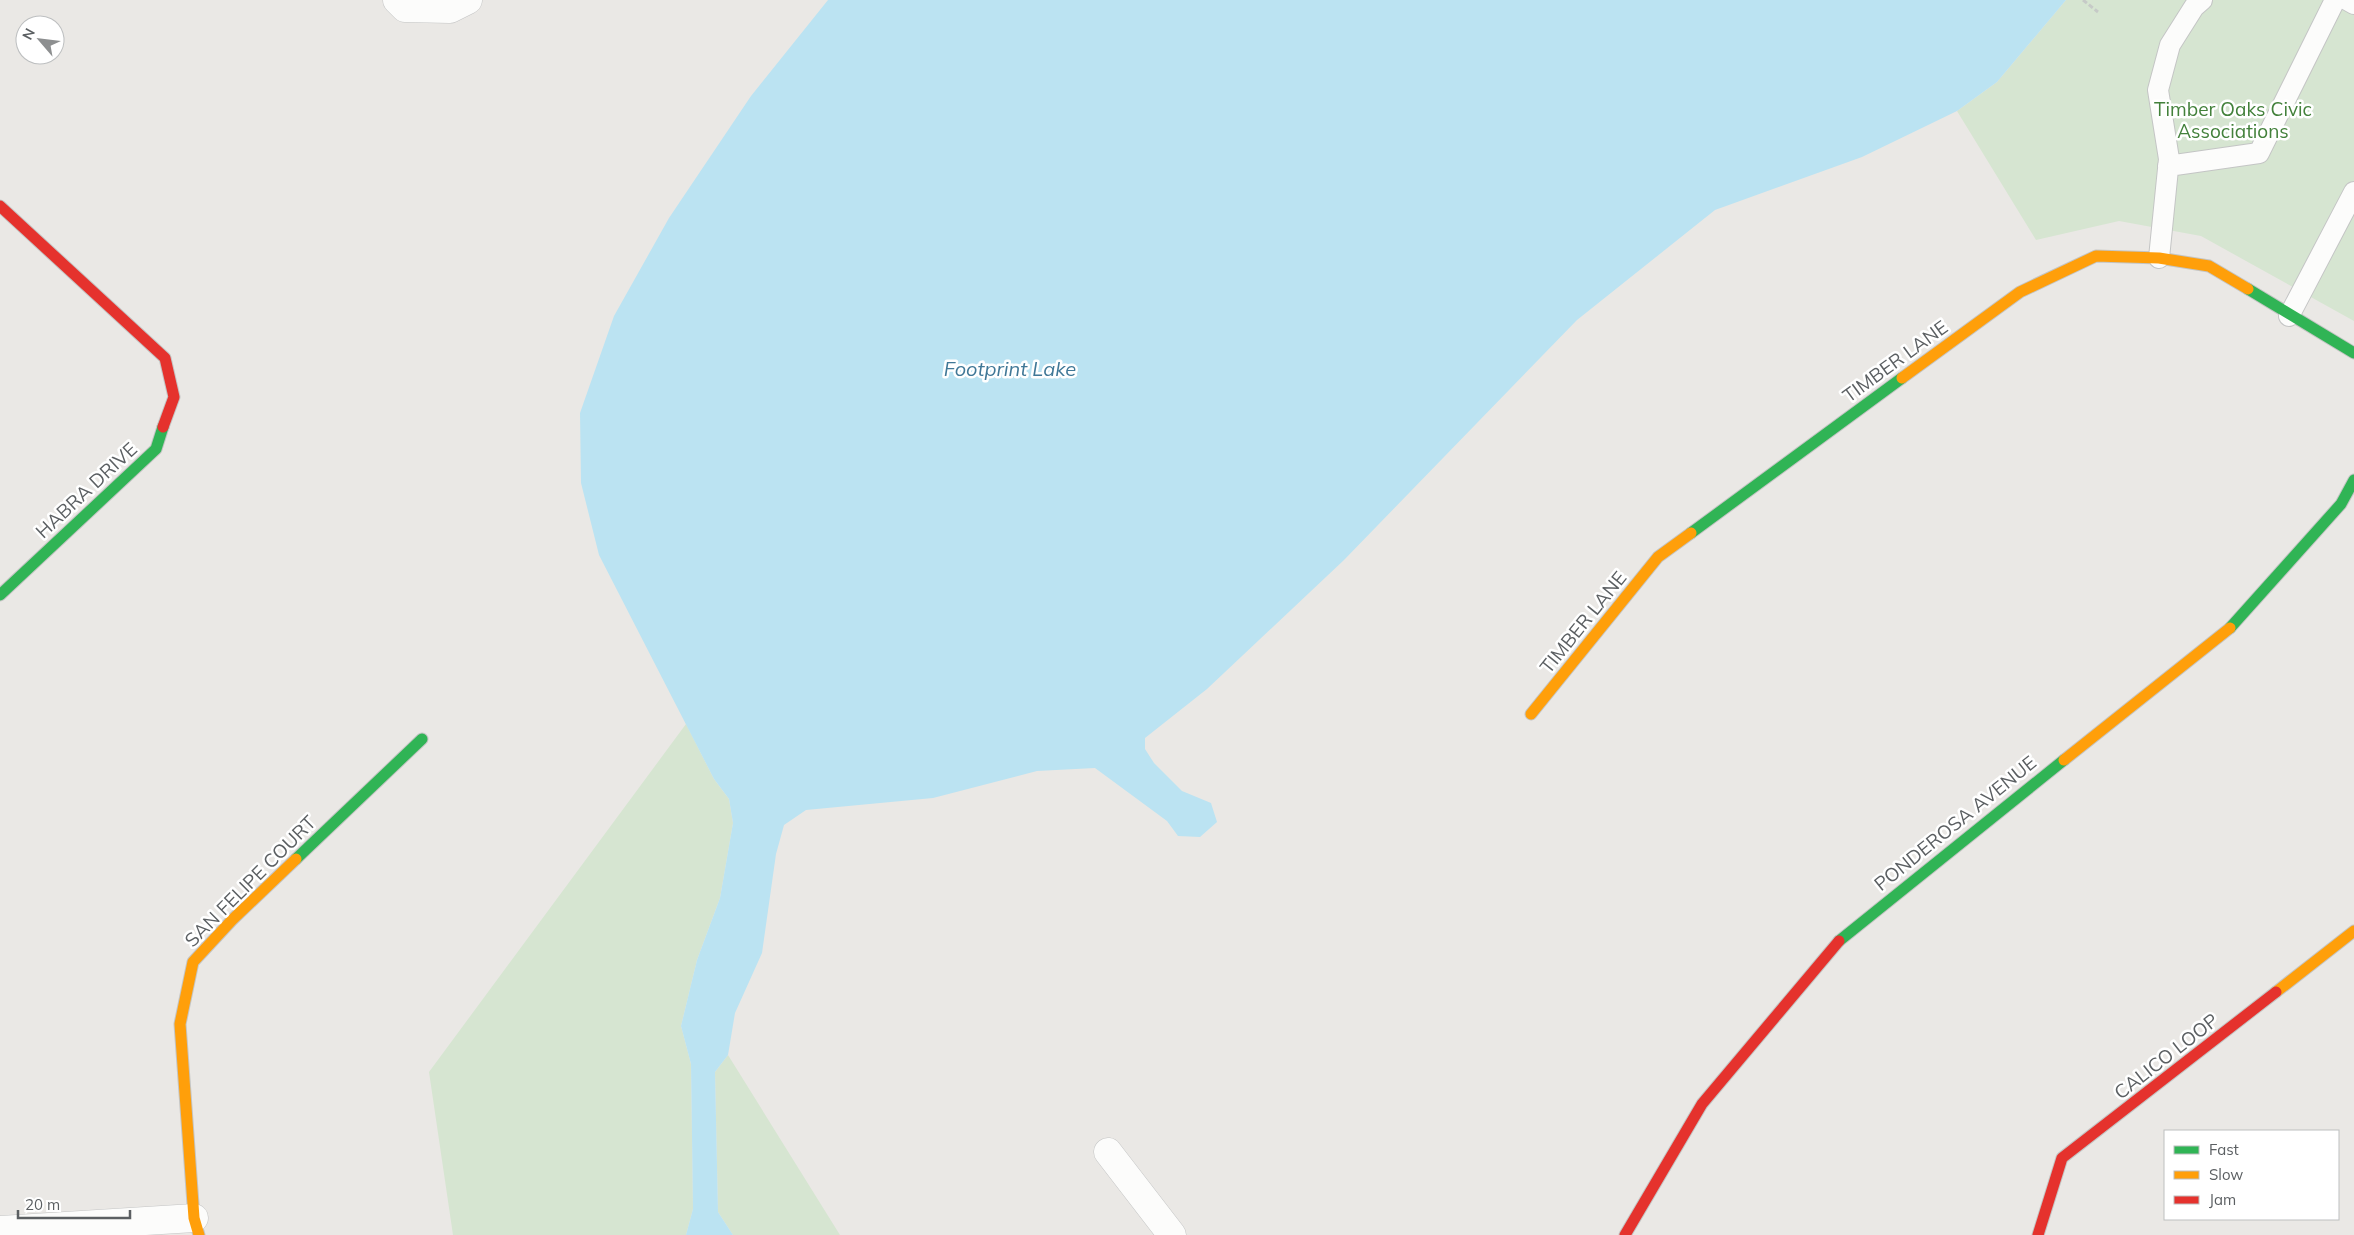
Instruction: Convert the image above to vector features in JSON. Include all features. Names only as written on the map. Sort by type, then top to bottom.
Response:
[{"type":"street","points":[[396,0],[405,8],[459,4]]},
{"type":"street","name":"HABRA DRIVE","points":[[0,206],[165,358],[174,397],[156,449],[0,595]]},
{"type":"street","name":"TIMBER LANE","points":[[1531,714],[1658,557],[2020,292],[2096,256],[2159,258],[2209,266],[2289,316],[2354,353]]},
{"type":"street","name":"PONDEROSA AVENUE","points":[[1624,1235],[1702,1104],[1843,936],[2231,627],[2341,504],[2354,480]]},
{"type":"street","name":"SAN FELIPE COURT","points":[[196,1226],[180,1024],[193,962],[232,920],[422,740]]},
{"type":"street","name":"CALICO LOOP","points":[[2038,1235],[2062,1158],[2354,931]]},
{"type":"street","points":[[1108,1152],[1172,1235]]},
{"type":"street","points":[[0,1230],[196,1226]]},
{"type":"lane","points":[[2159,258],[2169,159],[2158,90],[2170,45],[2194,7],[2202,0]]},
{"type":"lane","points":[[2168,166],[2259,153],[2335,0]]},
{"type":"lane","points":[[2347,0],[2354,4]]},
{"type":"lane","points":[[2289,316],[2354,192]]},
{"type":"path","points":[[2083,0],[2098,12]]},
{"type":"green space","name":"Timber Oaks Civic Associations","points":[[2066,0],[2354,0],[2354,321],[2201,236],[2119,221],[2036,240],[1957,111],[1997,82]]},
{"type":"green space","points":[[686,724],[714,779],[729,799],[733,823],[720,898],[697,960],[681,1026],[691,1064],[693,1209],[686,1235],[453,1235],[429,1072]]},
{"type":"green space","points":[[728,1055],[840,1235],[733,1235],[718,1212],[715,1072]]},
{"type":"water","name":"Footprint Lake","points":[[828,0],[2066,0],[1997,82],[1957,111],[1862,157],[1715,210],[1577,320],[1344,560],[1207,689],[1145,738],[1145,749],[1154,763],[1182,791],[1211,803],[1217,822],[1200,837],[1178,836],[1167,821],[1095,768],[1037,771],[933,798],[806,810],[784,825],[776,854],[762,953],[735,1013],[728,1055],[715,1072],[718,1212],[733,1235],[686,1235],[693,1209],[691,1064],[681,1026],[697,960],[720,898],[733,823],[729,799],[714,779],[599,555],[581,483],[580,413],[614,316],[669,218],[751,96]]},
{"type":"traffic: fast","points":[[2248,289],[2354,353]]},
{"type":"traffic: fast","points":[[1691,533],[1902,378]]},
{"type":"traffic: fast","points":[[0,595],[156,449],[163,427]]},
{"type":"traffic: fast","points":[[2230,628],[2341,504],[2354,480]]},
{"type":"traffic: fast","points":[[296,859],[422,739]]},
{"type":"traffic: fast","points":[[1839,941],[2064,760]]},
{"type":"traffic: slow","points":[[1902,378],[2020,292],[2096,256],[2159,258],[2209,266],[2248,289]]},
{"type":"traffic: slow","points":[[1531,714],[1658,557],[1691,533]]},
{"type":"traffic: slow","points":[[2064,760],[2230,628]]},
{"type":"traffic: slow","points":[[199,1235],[194,1218],[180,1024],[193,962],[232,920],[296,859]]},
{"type":"traffic: slow","points":[[2276,992],[2354,931]]},
{"type":"traffic: jam","points":[[0,206],[165,358],[174,397],[163,427]]},
{"type":"traffic: jam","points":[[1625,1235],[1702,1104],[1839,941]]},
{"type":"traffic: jam","points":[[2038,1235],[2062,1158],[2276,992]]}]
